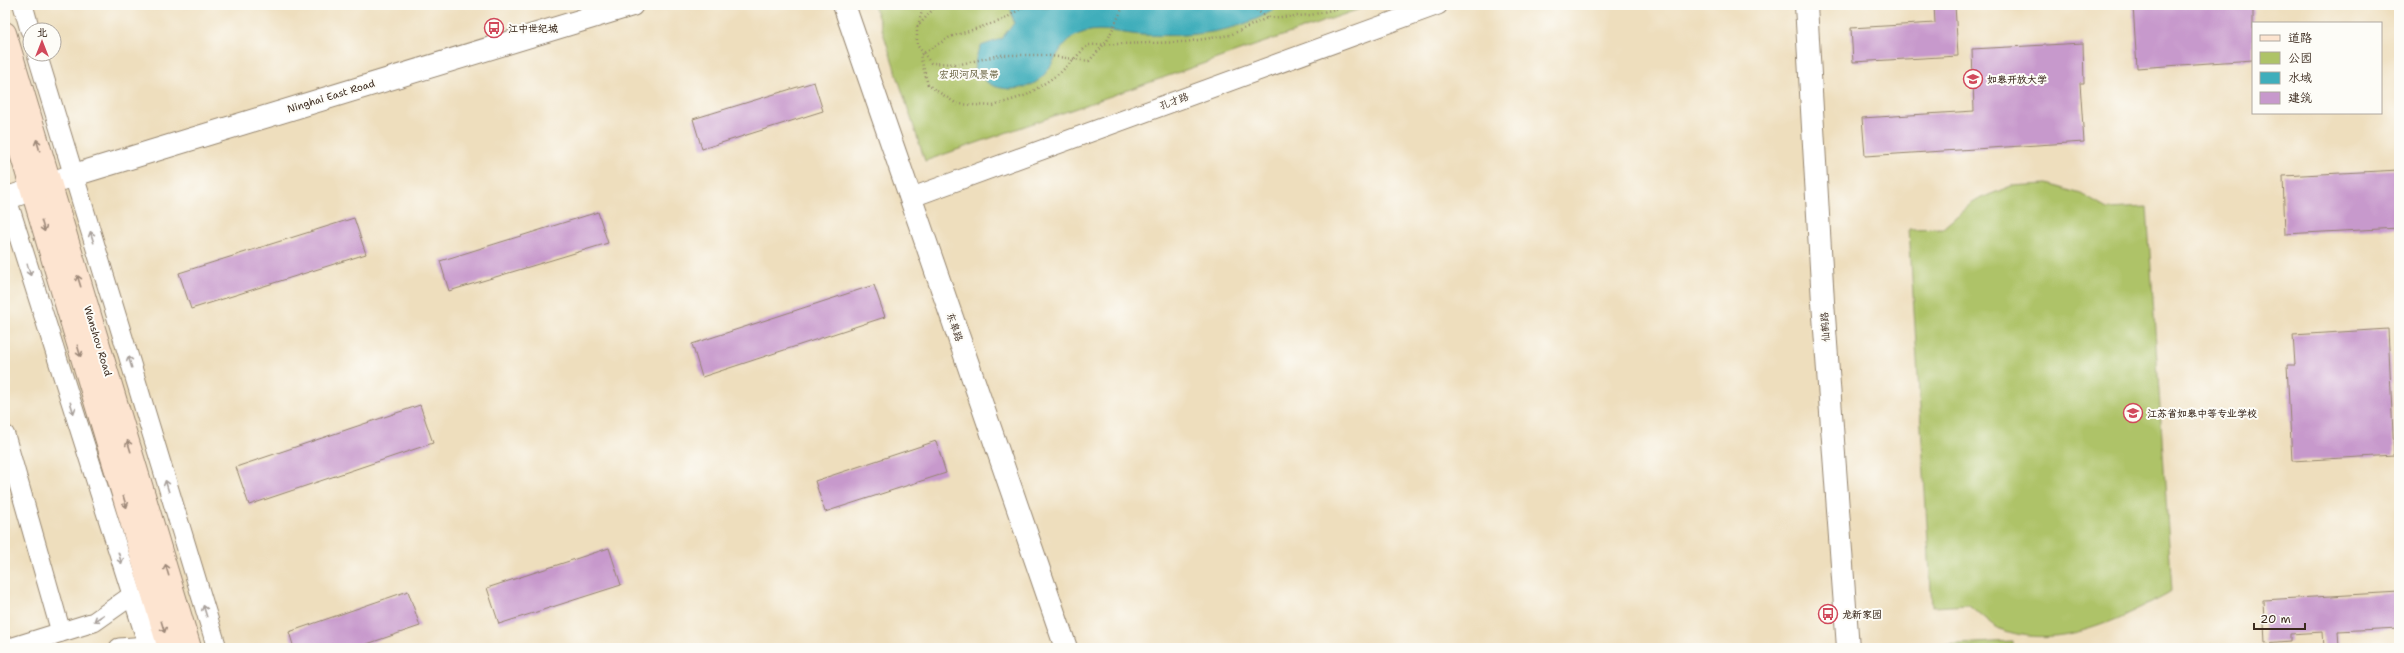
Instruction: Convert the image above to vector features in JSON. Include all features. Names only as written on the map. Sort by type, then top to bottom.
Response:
[{"type":"main road","name":"Wanshou Road","points":[[5,33],[40,186],[169,648]]},
{"type":"main road","name":"Wanshou Road","points":[[5,100],[40,186],[190,648]]},
{"type":"street","points":[[23,5],[28,22]]},
{"type":"street","name":"Ninghai East Road","points":[[6,197],[632,5]]},
{"type":"street","name":"东皋路","points":[[844,5],[1066,648]]},
{"type":"street","name":"孔才路","points":[[910,198],[1438,5]]},
{"type":"street","name":"仙鹤路","points":[[1806,5],[1823,302],[1848,648]]},
{"type":"street","points":[[40,62],[217,648]]},
{"type":"street","points":[[6,197],[148,647],[119,648]]},
{"type":"street","points":[[5,435],[61,632]]},
{"type":"street","points":[[10,648],[94,622],[131,596]]},
{"type":"path","points":[[921,5],[922,11],[917,27],[917,45],[932,63],[961,64],[1008,55],[1043,55],[1089,61],[1107,41],[1124,5]]},
{"type":"path","points":[[917,27],[937,5]]},
{"type":"path","points":[[1026,5],[1003,20],[950,37],[920,55],[928,85],[957,104],[993,106],[1027,95],[1060,73],[1088,45],[1185,42],[1230,35],[1267,18],[1311,15],[1351,5]]},
{"type":"path","points":[[1250,5],[1267,18]]},
{"type":"green space","name":"宏坝河风景带","points":[[874,5],[1371,5],[925,161]]},
{"type":"green space","points":[[2047,184],[2081,194],[2107,209],[2147,207],[2172,591],[2132,612],[2089,629],[2045,637],[2022,635],[2000,629],[1969,605],[1932,607],[1909,229],[1943,228],[1974,201],[2011,186]]},
{"type":"green space","points":[[2012,641],[2012,648],[1905,648],[1905,647]]},
{"type":"water","points":[[1010,5],[1047,8],[1053,5],[1281,5],[1265,15],[1249,22],[1214,32],[1178,35],[1142,35],[1106,30],[1085,32],[1073,37],[1064,45],[1045,74],[1037,82],[1026,87],[1010,89],[990,84],[974,70],[976,58],[981,46],[1001,39],[1014,23]]},
{"type":"building","points":[[1934,5],[1955,5],[1958,56],[1853,62],[1851,28],[1935,23]]},
{"type":"building","points":[[2133,5],[2253,5],[2252,60],[2137,68]]},
{"type":"building","points":[[2083,43],[2084,83],[2080,83],[2084,142],[1865,156],[1862,118],[1974,111],[1972,49]]},
{"type":"building","points":[[814,82],[823,111],[702,149],[693,119]]},
{"type":"building","points":[[2399,170],[2399,228],[2285,234],[2283,176]]},
{"type":"building","points":[[598,212],[608,243],[449,291],[440,261]]},
{"type":"building","points":[[354,218],[366,254],[191,309],[179,273]]},
{"type":"building","points":[[874,285],[885,317],[702,377],[692,344]]},
{"type":"building","points":[[2388,329],[2394,455],[2292,461],[2287,365],[2295,365],[2293,335]]},
{"type":"building","points":[[420,405],[433,443],[249,505],[236,467]]},
{"type":"building","points":[[936,441],[946,473],[825,512],[815,481]]},
{"type":"building","points":[[609,548],[621,585],[499,624],[487,588]]},
{"type":"building","points":[[408,591],[420,626],[355,648],[294,648],[289,632]]},
{"type":"building","points":[[2399,592],[2399,628],[2338,631],[2339,648],[2324,648],[2323,632],[2290,634],[2290,641],[2265,643],[2263,600]]},
{"type":"place","name":"江中世纪城","points":[[494,28]]},
{"type":"place","name":"如皋开放大学","points":[[1973,79]]},
{"type":"place","name":"江苏省如皋中等专业学校","points":[[2133,413]]},
{"type":"place","name":"龙新家园","points":[[1828,614]]}]
